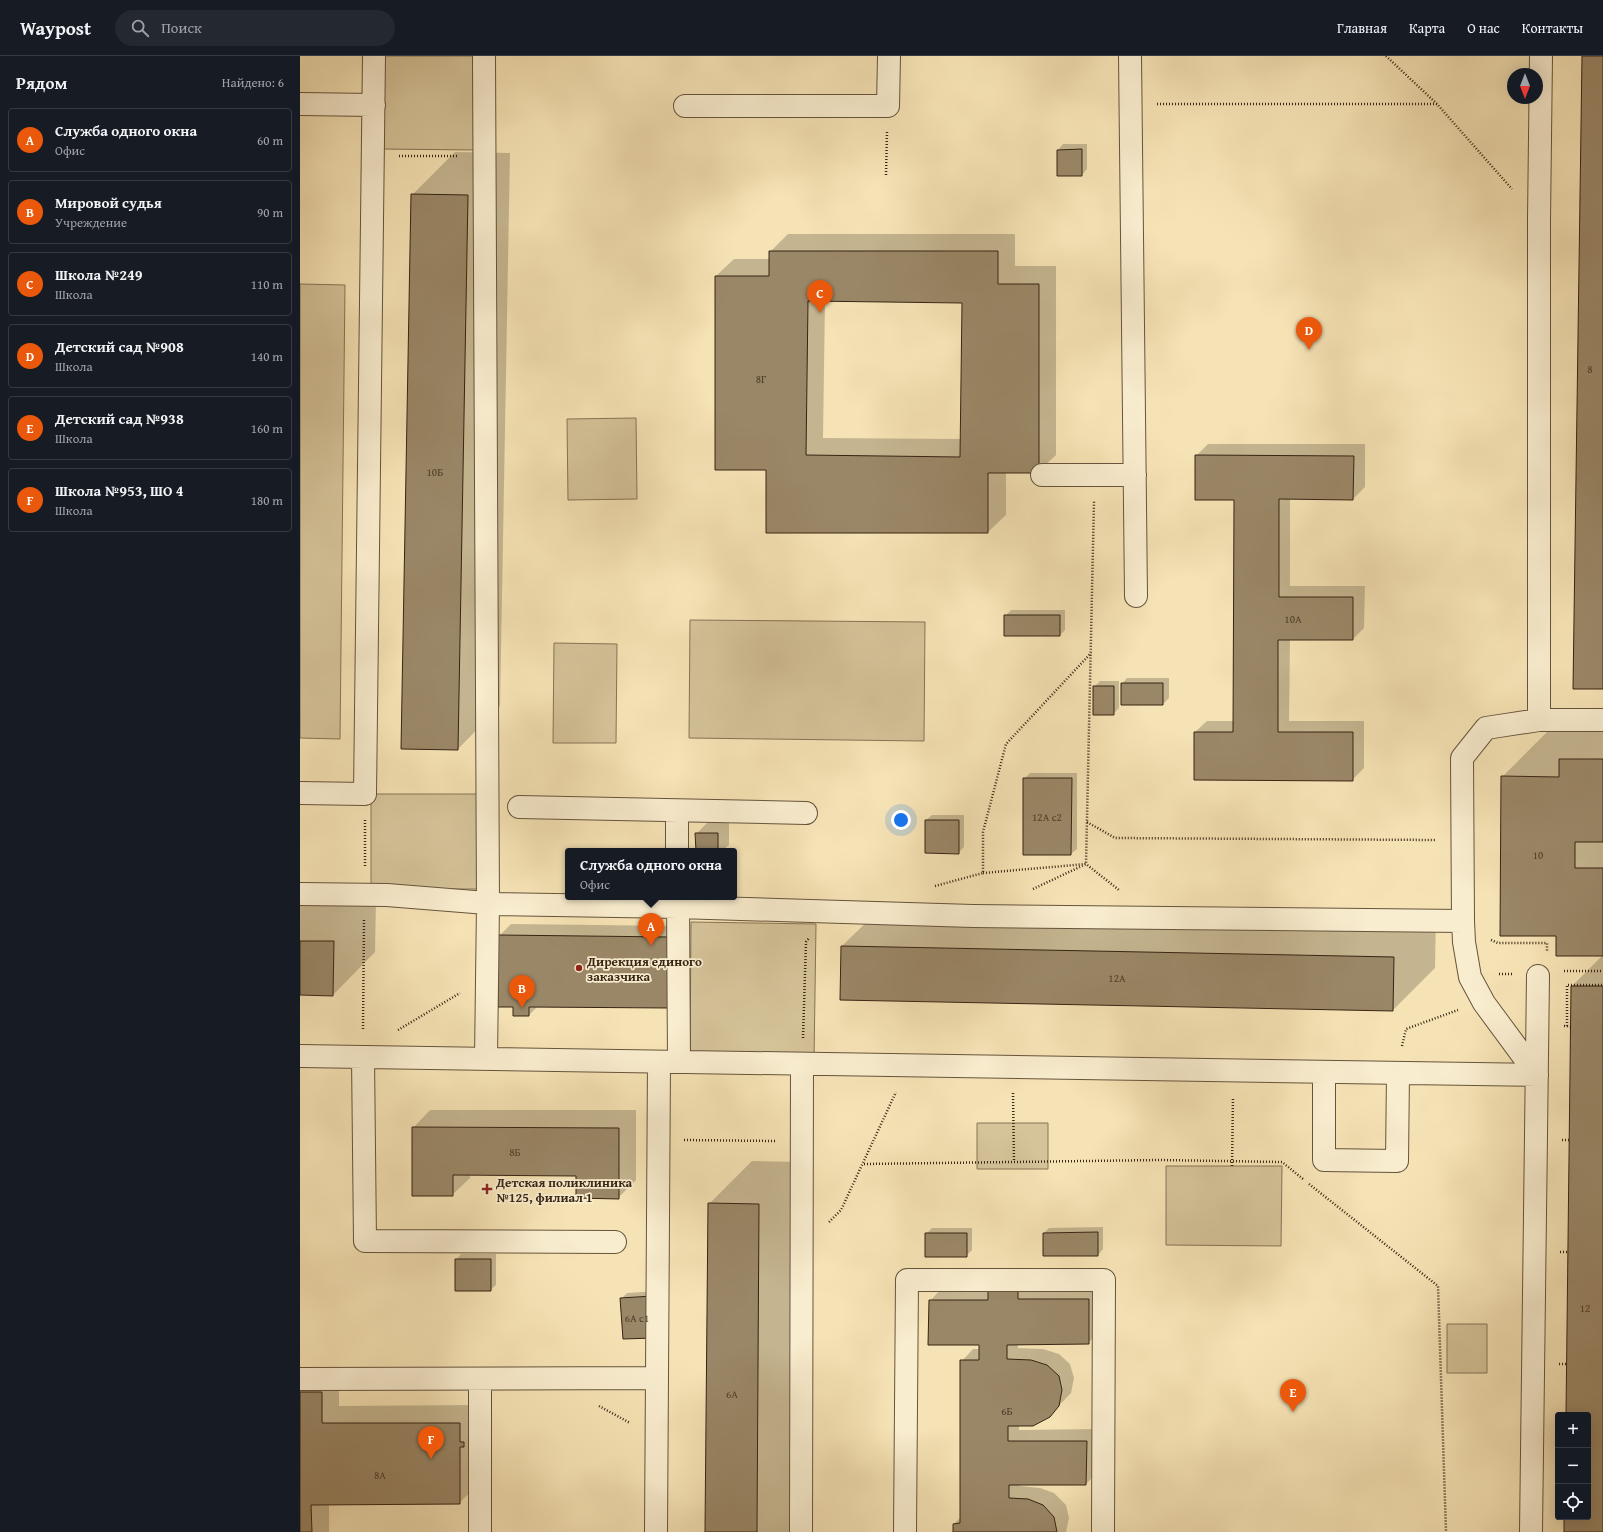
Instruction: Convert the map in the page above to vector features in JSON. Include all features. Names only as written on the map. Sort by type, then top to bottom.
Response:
[{"type":"lane","points":[[300,793],[365,794],[374,56]]},
{"type":"lane","points":[[484,56],[488,904],[486,1059]]},
{"type":"lane","points":[[685,106],[888,106],[889,56]]},
{"type":"lane","points":[[1130,56],[1136,596]]},
{"type":"lane","points":[[1539,720],[1539,219],[1541,56]]},
{"type":"lane","points":[[300,104],[374,105]]},
{"type":"lane","points":[[1042,475],[1135,475]]},
{"type":"lane","points":[[1537,1075],[1484,1003],[1470,977],[1464,942],[1463,921],[1462,758],[1486,728],[1539,720],[1603,720]]},
{"type":"lane","points":[[519,807],[806,813]]},
{"type":"lane","points":[[677,810],[678,848]]},
{"type":"lane","points":[[300,894],[387,895],[488,904],[678,902],[840,912],[973,916],[1463,921]]},
{"type":"lane","points":[[656,1532],[659,1140],[669,1062],[678,902]]},
{"type":"lane","points":[[1531,1532],[1537,1025],[1543,973]]},
{"type":"lane","points":[[300,1056],[1537,1075]]},
{"type":"lane","points":[[363,1057],[365,1241],[615,1242]]},
{"type":"lane","points":[[801,1532],[802,1064]]},
{"type":"lane","points":[[1324,1072],[1324,1160],[1397,1161],[1396,1073]]},
{"type":"lane","points":[[905,1532],[907,1280],[1104,1280],[1103,1532]]},
{"type":"lane","points":[[300,1379],[656,1378]]},
{"type":"lane","points":[[480,1379],[480,1532]]},
{"type":"path","points":[[1386,56],[1437,104],[1539,219]]},
{"type":"path","points":[[1131,104],[1437,104]]},
{"type":"path","points":[[886,175],[888,106]]},
{"type":"path","points":[[373,155],[484,157]]},
{"type":"path","points":[[1086,864],[1095,475]]},
{"type":"path","points":[[983,873],[983,832],[1006,744],[1091,654]]},
{"type":"path","points":[[363,1057],[365,794]]},
{"type":"path","points":[[1087,822],[1116,838],[1440,840]]},
{"type":"path","points":[[930,888],[983,873],[1086,864]]},
{"type":"path","points":[[1029,890],[1086,864]]},
{"type":"path","points":[[802,1064],[806,942],[840,912]]},
{"type":"path","points":[[1485,938],[1498,943],[1547,943],[1543,973],[1603,971]]},
{"type":"path","points":[[395,1031],[487,978]]},
{"type":"path","points":[[1567,1026],[1567,985],[1603,985]]},
{"type":"path","points":[[1396,1073],[1406,1029],[1484,1003]]},
{"type":"path","points":[[1537,1025],[1571,1027]]},
{"type":"path","points":[[802,1246],[841,1210],[864,1164],[908,1065]]},
{"type":"path","points":[[1013,1067],[1012,1123],[1014,1162]]},
{"type":"path","points":[[1232,1166],[1234,1070]]},
{"type":"path","points":[[659,1140],[802,1141]]},
{"type":"path","points":[[864,1164],[1160,1160],[1282,1162],[1438,1286],[1446,1532]]},
{"type":"path","points":[[596,1404],[656,1438]]},
{"type":"shaded area","points":[[381,56],[477,56],[476,150],[380,149]]},
{"type":"shaded area","points":[[300,284],[345,285],[340,739],[300,738]]},
{"type":"shaded area","points":[[636,418],[637,499],[568,500],[567,419]]},
{"type":"shaded area","points":[[690,620],[925,622],[924,741],[689,738]]},
{"type":"shaded area","points":[[554,643],[617,644],[616,743],[553,743]]},
{"type":"shaded area","points":[[371,794],[483,794],[483,889],[371,889]]},
{"type":"shaded area","points":[[691,922],[816,924],[814,1061],[690,1060]]},
{"type":"shaded area","points":[[977,1123],[1048,1123],[1048,1169],[977,1169]]},
{"type":"shaded area","points":[[1166,1166],[1282,1166],[1281,1246],[1166,1245]]},
{"type":"shaded area","points":[[1447,1324],[1487,1324],[1487,1373],[1447,1373]]},
{"type":"building","points":[[1582,56],[1603,56],[1603,689],[1573,689]]},
{"type":"building","points":[[1082,149],[1082,176],[1057,176],[1057,150]]},
{"type":"building","points":[[411,194],[468,195],[458,750],[401,749]]},
{"type":"building","points":[[769,251],[998,251],[998,284],[1039,284],[1039,473],[988,473],[988,533],[766,533],[766,470],[715,470],[715,276],[769,276]],"holes":[[[808,301],[962,303],[960,457],[806,455]]]},
{"type":"building","points":[[1195,455],[1354,456],[1353,500],[1279,499],[1279,597],[1353,597],[1353,640],[1278,640],[1278,732],[1353,732],[1353,781],[1194,780],[1194,732],[1233,732],[1234,500],[1195,500]]},
{"type":"building","points":[[1004,615],[1060,615],[1060,636],[1004,636]]},
{"type":"building","points":[[1121,683],[1163,683],[1163,705],[1121,705]]},
{"type":"building","points":[[1093,686],[1114,686],[1114,715],[1093,715]]},
{"type":"building","points":[[1559,759],[1603,759],[1603,842],[1575,842],[1575,868],[1603,868],[1603,956],[1556,956],[1556,936],[1500,936],[1501,776],[1559,777]]},
{"type":"building","points":[[1023,778],[1072,778],[1071,855],[1023,855]]},
{"type":"building","points":[[925,820],[959,820],[959,854],[925,853]]},
{"type":"building","points":[[695,833],[718,833],[718,848],[696,848]]},
{"type":"building","name":"Дирекция единого заказчика","points":[[498,935],[670,937],[669,1008],[529,1007],[529,1016],[513,1016],[513,1007],[498,1007]]},
{"type":"building","points":[[300,941],[334,941],[333,996],[300,995]]},
{"type":"building","points":[[841,946],[1394,957],[1393,1011],[840,1000]]},
{"type":"building","points":[[1571,986],[1603,986],[1603,1532],[1564,1532],[1564,1520],[1591,1520],[1591,1412],[1566,1412]]},
{"type":"building","points":[[412,1127],[619,1128],[619,1199],[576,1198],[576,1176],[453,1175],[453,1196],[412,1196]]},
{"type":"building","points":[[708,1203],[759,1204],[757,1532],[705,1532]]},
{"type":"building","points":[[1098,1232],[1098,1256],[1043,1256],[1043,1233]]},
{"type":"building","points":[[925,1233],[967,1233],[967,1257],[925,1257]]},
{"type":"building","points":[[455,1259],[491,1259],[491,1291],[455,1291]]},
{"type":"building","points":[[988,1291],[1018,1291],[1018,1299],[1089,1299],[1089,1344],[1007,1345],[1007,1359],[1031,1360],[1047,1365],[1059,1376],[1062,1390],[1059,1406],[1050,1417],[1033,1426],[1008,1426],[1008,1441],[1087,1441],[1086,1485],[1009,1485],[1009,1498],[1028,1499],[1043,1505],[1054,1517],[1057,1532],[953,1532],[953,1524],[960,1523],[960,1360],[979,1360],[979,1345],[928,1345],[929,1300],[988,1300]]},
{"type":"building","points":[[653,1296],[654,1338],[623,1339],[620,1298]]},
{"type":"building","points":[[300,1392],[322,1392],[322,1423],[460,1423],[460,1442],[464,1442],[464,1447],[460,1447],[460,1504],[311,1505],[312,1532],[300,1532]]},
{"type":"place","name":"Школа №249","points":[[820,313]]},
{"type":"place","name":"Детский сад №908","points":[[1309,350]]},
{"type":"place","name":"Служба одного окна","points":[[651,946]]},
{"type":"place","name":"Дирекция единого заказчика","points":[[579,968]]},
{"type":"place","name":"Мировой судья","points":[[522,1008]]},
{"type":"place","name":"Детская поликлиника №125, филиал 1","points":[[487,1189]]},
{"type":"place","name":"Детский сад №938","points":[[1293,1412]]},
{"type":"place","name":"Школа №953, ШО 4","points":[[431,1459]]}]
